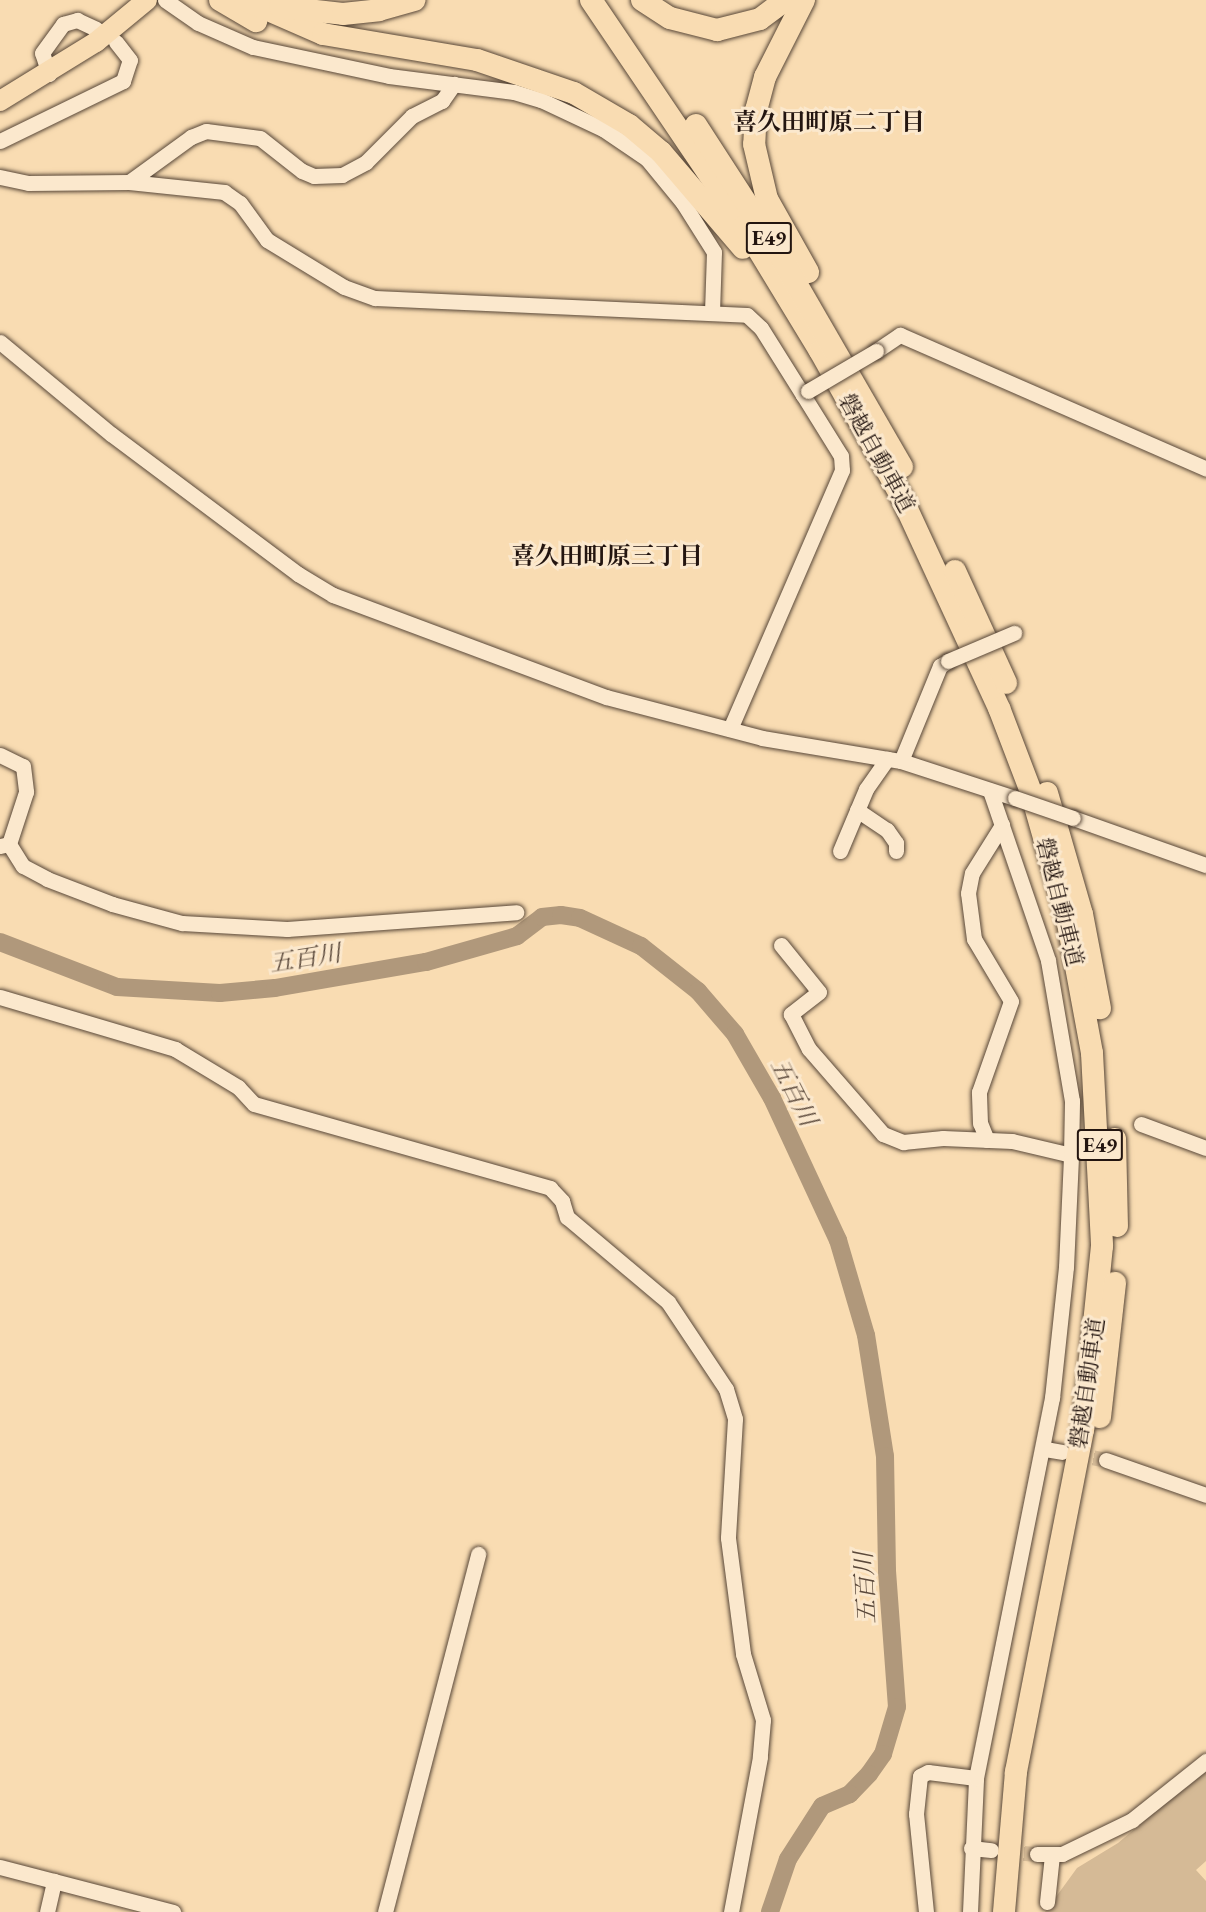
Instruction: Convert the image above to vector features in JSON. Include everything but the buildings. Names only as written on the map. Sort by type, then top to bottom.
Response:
[{"type":"highway","points":[[220,0],[270,27],[321,46],[379,55],[462,59],[500,66],[593,102],[629,125],[676,167],[756,265],[856,416]]},
{"type":"highway","points":[[245,0],[323,34],[500,66]]},
{"type":"highway","points":[[257,0],[293,10],[343,14],[379,10],[414,0]]},
{"type":"highway","name":"磐越自動車道","points":[[591,0],[744,226],[856,416],[965,628],[1031,792],[1067,918],[1092,1053],[1101,1190],[1096,1322],[1083,1430],[1016,1772],[1004,1912]]},
{"type":"highway","name":"磐越自動車道","points":[[610,0],[777,250],[834,343],[912,487],[979,619],[1060,829],[1097,983],[1115,1135],[1117,1246],[1107,1374],[1031,1776],[1019,1912]]},
{"type":"highway","points":[[642,0],[670,18],[717,30],[760,19],[785,0]]},
{"type":"highway","points":[[804,0],[759,94],[754,128],[756,162],[777,219],[874,389],[912,487]]},
{"type":"main road","points":[[0,101],[49,74],[147,0]]},
{"type":"street","points":[[165,0],[205,27],[253,47],[389,76],[454,84],[541,100],[603,129],[647,159],[683,203],[714,252],[712,311]]},
{"type":"street","points":[[49,74],[42,53],[63,24],[77,20],[96,28]]},
{"type":"street","points":[[0,141],[123,81],[130,60],[117,42]]},
{"type":"street","points":[[129,182],[191,137],[206,131],[260,138],[302,171],[314,176],[342,175],[366,162],[412,116],[442,101],[454,84]]},
{"type":"street","points":[[0,177],[28,183],[129,182],[224,192],[240,203],[267,240],[344,287],[375,298],[712,311],[740,313],[755,320],[806,393],[841,456],[842,470],[730,729]]},
{"type":"street","points":[[806,393],[900,335],[1206,469]]},
{"type":"street","points":[[0,342],[111,434],[318,587],[606,697],[730,729],[894,760],[1015,798],[1206,865]]},
{"type":"street","points":[[840,851],[857,810],[894,760],[940,666],[1017,631]]},
{"type":"street","points":[[0,755],[23,766],[26,792],[5,845],[23,866],[47,879],[112,904],[182,923],[287,929],[516,912]]},
{"type":"street","points":[[970,1912],[971,1848],[976,1778],[1045,1449],[1066,1268],[1072,1101],[1062,1026],[1048,960],[990,791]]},
{"type":"street","points":[[857,810],[887,830],[896,843],[896,851]]},
{"type":"street","points":[[987,1140],[980,1123],[979,1092],[1011,1000],[974,939],[968,893],[972,873],[1002,825]]},
{"type":"street","points":[[781,945],[819,992],[791,1014],[795,1022],[821,1065],[849,1092],[876,1129],[888,1138],[903,1142],[987,1140],[1023,1142],[1071,1155]]},
{"type":"street","points":[[0,997],[175,1049],[238,1087],[254,1104],[550,1188],[562,1201],[567,1217],[668,1302],[726,1389],[735,1419],[728,1538],[743,1654],[763,1720],[760,1757],[731,1912]]},
{"type":"street","points":[[1141,1125],[1206,1148]]},
{"type":"street","points":[[1045,1449],[1062,1452]]},
{"type":"street","points":[[1106,1460],[1206,1495]]},
{"type":"street","points":[[385,1912],[478,1554]]},
{"type":"street","points":[[1047,1902],[1045,1855],[1074,1849],[1132,1820],[1206,1761]]},
{"type":"street","points":[[926,1912],[916,1814],[920,1776],[928,1772],[976,1778]]},
{"type":"street","points":[[971,1848],[991,1850]]},
{"type":"street","points":[[0,1867],[173,1912]]},
{"type":"street","points":[[47,1912],[54,1881]]},
{"type":"shaded area","points":[[1206,1769],[1206,1861],[1196,1870],[1206,1881],[1206,1912],[1045,1912],[1077,1868],[1118,1843]]},
{"type":"waterway","name":"五百川","points":[[0,942],[117,987],[220,993],[275,988],[426,962],[517,936],[542,917],[561,915],[580,918],[641,946],[698,991],[735,1034],[772,1098],[838,1240],[866,1335],[885,1456],[887,1571],[897,1707],[883,1754],[869,1774],[850,1794],[822,1806],[788,1859],[770,1912]]},
{"type":"tunnel","points":[[1071,1453],[1106,1460]]},
{"type":"tunnel","points":[[1001,1851],[1037,1854]]},
{"type":"district","name":"喜久田町原二丁目","points":[[829,122]]},
{"type":"district","name":"喜久田町原三丁目","points":[[607,556]]}]
